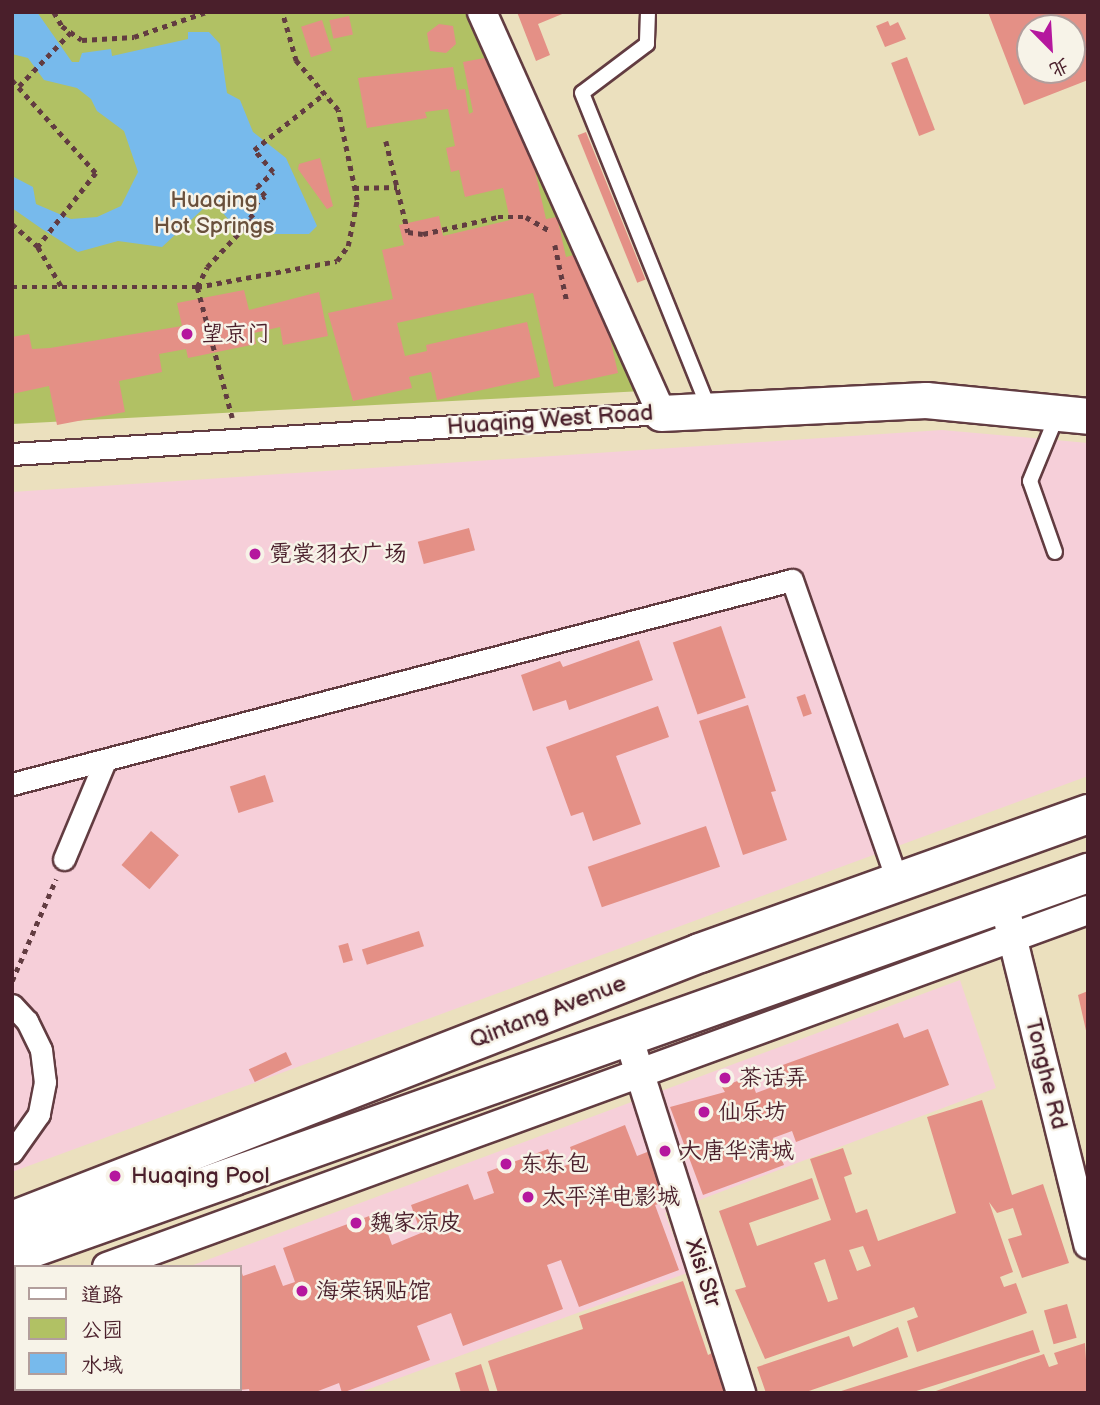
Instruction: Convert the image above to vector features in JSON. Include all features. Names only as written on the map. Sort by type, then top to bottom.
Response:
[{"type":"main road","name":"Qintang Avenue","points":[[15,1247],[700,953],[1088,814]]},
{"type":"main road","name":"Qintang Avenue","points":[[15,1247],[627,1033],[1008,921],[1088,873]]},
{"type":"street","points":[[482,12],[661,413]]},
{"type":"street","name":"Huaqing West Road","points":[[12,454],[709,409],[926,400],[1073,414]]},
{"type":"street","points":[[12,784],[792,580],[898,882]]},
{"type":"street","points":[[64,859],[106,761]]},
{"type":"street","name":"Qintang Avenue","points":[[113,1265],[640,1076],[1008,921],[1088,910]]},
{"type":"street","name":"Tonghe Rd","points":[[1008,921],[1088,1244]]},
{"type":"street","points":[[12,1005],[27,1021],[41,1051],[45,1082],[39,1114],[12,1153]]},
{"type":"street","name":"Xisi Str","points":[[627,1033],[741,1393]]},
{"type":"lane","points":[[648,12],[647,44],[582,93],[709,409]]},
{"type":"lane","points":[[1055,552],[1030,481],[1073,414]]},
{"type":"path","points":[[54,12],[71,32],[82,40],[134,37],[205,12]]},
{"type":"path","points":[[12,287],[197,287],[337,261],[348,246],[354,188],[338,110],[296,61],[282,12]]},
{"type":"path","points":[[19,86],[71,32]]},
{"type":"path","points":[[12,80],[96,173],[37,247]]},
{"type":"path","points":[[237,440],[197,287],[207,267],[253,218],[247,211],[265,196],[257,187],[274,172],[254,150],[324,94]]},
{"type":"path","points":[[386,141],[408,232],[423,234],[498,217],[526,217],[542,223],[553,233],[567,302]]},
{"type":"path","points":[[354,188],[397,187]]},
{"type":"path","points":[[12,224],[37,247],[64,289]]},
{"type":"path","points":[[12,981],[64,859]]},
{"type":"shaded area","points":[[942,430],[1088,443],[1088,776],[12,1172],[12,492]]},
{"type":"shaded area","name":"大唐华清城","points":[[960,980],[996,1088],[665,1213],[687,1273],[358,1393],[198,1393],[197,1391],[242,1391],[242,1265],[193,1265]]},
{"type":"green space","name":"Huaqing Hot Springs","points":[[12,12],[475,12],[643,391],[12,424]]},
{"type":"water","points":[[12,12],[37,12],[72,62],[79,62],[82,53],[111,49],[112,56],[188,39],[188,32],[209,32],[220,44],[227,93],[240,100],[253,132],[286,158],[317,226],[309,234],[257,234],[228,219],[218,207],[204,208],[162,247],[118,241],[78,252],[12,208],[12,176],[33,187],[36,204],[71,219],[97,217],[121,206],[138,172],[124,131],[97,111],[91,99],[77,88],[44,80],[28,58],[12,54]]},
{"type":"building","points":[[517,12],[567,12],[538,24],[550,55],[536,61]]},
{"type":"building","points":[[988,12],[1088,12],[1086,81],[1086,14],[1016,14],[1016,84],[1078,84],[1024,105]]},
{"type":"building","points":[[349,16],[353,35],[333,39],[329,20]]},
{"type":"building","points":[[322,20],[332,50],[311,57],[301,27]]},
{"type":"building","points":[[888,21],[890,26],[898,22],[906,39],[885,47],[876,26]]},
{"type":"building","points":[[439,24],[453,26],[456,44],[446,53],[430,51],[427,33]]},
{"type":"building","points":[[495,56],[521,109],[546,219],[557,217],[566,257],[590,251],[618,373],[554,387],[533,293],[397,323],[405,356],[427,351],[426,345],[527,322],[540,377],[437,400],[431,372],[409,377],[412,388],[353,401],[328,313],[393,299],[382,250],[404,245],[399,225],[439,216],[443,236],[510,220],[503,188],[465,197],[459,170],[451,172],[446,148],[455,146],[448,109],[425,112],[427,118],[367,128],[358,78],[453,67],[457,90],[465,89],[469,114],[473,112],[463,62]]},
{"type":"building","points":[[907,57],[935,130],[919,136],[891,63]]},
{"type":"building","points":[[586,132],[646,279],[637,283],[578,135]]},
{"type":"building","points":[[320,158],[333,206],[327,209],[298,169],[299,164]]},
{"type":"building","points":[[244,290],[249,310],[319,292],[328,336],[283,345],[280,327],[254,333],[256,344],[188,358],[186,349],[159,354],[162,372],[119,381],[125,412],[57,425],[49,386],[12,394],[12,337],[29,334],[32,349],[50,348],[182,326],[177,303]]},
{"type":"building","points":[[469,528],[475,550],[424,564],[418,542]]},
{"type":"building","points":[[721,626],[746,698],[698,714],[673,643]]},
{"type":"building","points":[[639,640],[653,680],[569,710],[566,700],[533,711],[521,675],[560,661],[563,667]]},
{"type":"building","points":[[805,694],[812,714],[803,717],[796,697]]},
{"type":"building","points":[[748,705],[776,791],[771,792],[787,840],[743,855],[699,721]]},
{"type":"building","points":[[658,706],[669,737],[616,756],[641,824],[593,841],[583,812],[571,816],[546,747]]},
{"type":"building","points":[[265,775],[274,802],[238,813],[230,786]]},
{"type":"building","points":[[706,826],[720,867],[602,907],[588,867]]},
{"type":"building","points":[[151,831],[179,855],[149,889],[121,865]]},
{"type":"building","points":[[419,931],[424,946],[367,965],[362,950]]},
{"type":"building","points":[[348,943],[353,960],[343,963],[338,946]]},
{"type":"building","points":[[1088,991],[1088,1035],[1087,1035],[1078,995]]},
{"type":"building","points":[[898,1023],[904,1038],[928,1029],[949,1085],[796,1142],[792,1131],[773,1138],[784,1165],[703,1195],[670,1107],[725,1092],[722,1087],[750,1076],[756,1093],[775,1086],[769,1070]]},
{"type":"building","points":[[286,1052],[292,1065],[255,1082],[249,1069]]},
{"type":"building","points":[[982,1100],[1012,1195],[1043,1184],[1069,1263],[1022,1278],[1008,1239],[1022,1235],[1013,1208],[997,1213],[989,1202],[1013,1272],[1000,1277],[1004,1287],[1016,1283],[1027,1313],[917,1352],[907,1321],[918,1317],[914,1307],[765,1359],[735,1290],[746,1287],[719,1211],[812,1178],[819,1199],[749,1223],[757,1246],[831,1220],[810,1159],[843,1148],[852,1174],[844,1177],[856,1213],[867,1209],[878,1241],[956,1213],[927,1117]],"holes":[[[863,1246],[871,1266],[857,1271],[849,1250]],[[825,1259],[838,1299],[828,1302],[814,1263]]]},
{"type":"building","points":[[625,1125],[637,1156],[660,1147],[679,1197],[655,1205],[679,1270],[579,1307],[561,1260],[547,1265],[563,1309],[463,1346],[451,1313],[417,1326],[430,1360],[342,1393],[339,1383],[313,1393],[250,1393],[249,1389],[242,1390],[242,1273],[243,1276],[275,1265],[283,1286],[295,1282],[283,1248],[380,1212],[392,1245],[421,1233],[411,1205],[468,1184],[474,1200],[494,1193],[487,1172],[548,1149],[556,1169],[575,1162],[570,1147]]},
{"type":"building","points":[[683,1281],[708,1355],[714,1352],[728,1393],[498,1393],[488,1361],[583,1329],[579,1316]]},
{"type":"building","points":[[1067,1304],[1077,1338],[1054,1344],[1044,1311]]},
{"type":"building","points":[[898,1327],[908,1357],[803,1393],[766,1393],[757,1367],[849,1336],[853,1347]]},
{"type":"building","points":[[1033,1330],[1040,1352],[910,1393],[835,1393]]},
{"type":"building","points":[[1085,1343],[1088,1393],[930,1393],[1044,1354],[1049,1367],[1058,1364],[1054,1353]]},
{"type":"building","points":[[481,1364],[490,1393],[461,1393],[455,1373]]},
{"type":"place","name":"望京门","points":[[187,334]]},
{"type":"place","name":"霓裳羽衣广场","points":[[255,554]]},
{"type":"place","name":"茶话弄","points":[[725,1078]]},
{"type":"place","name":"仙乐坊","points":[[704,1112]]},
{"type":"place","name":"大唐华清城","points":[[665,1151]]},
{"type":"place","name":"东东包","points":[[506,1164]]},
{"type":"place","name":"Huaqing Pool","points":[[115,1176]]},
{"type":"place","name":"太平洋电影城","points":[[528,1197]]},
{"type":"place","name":"魏家凉皮","points":[[356,1223]]},
{"type":"place","name":"海荣锅贴馆","points":[[302,1291]]}]
